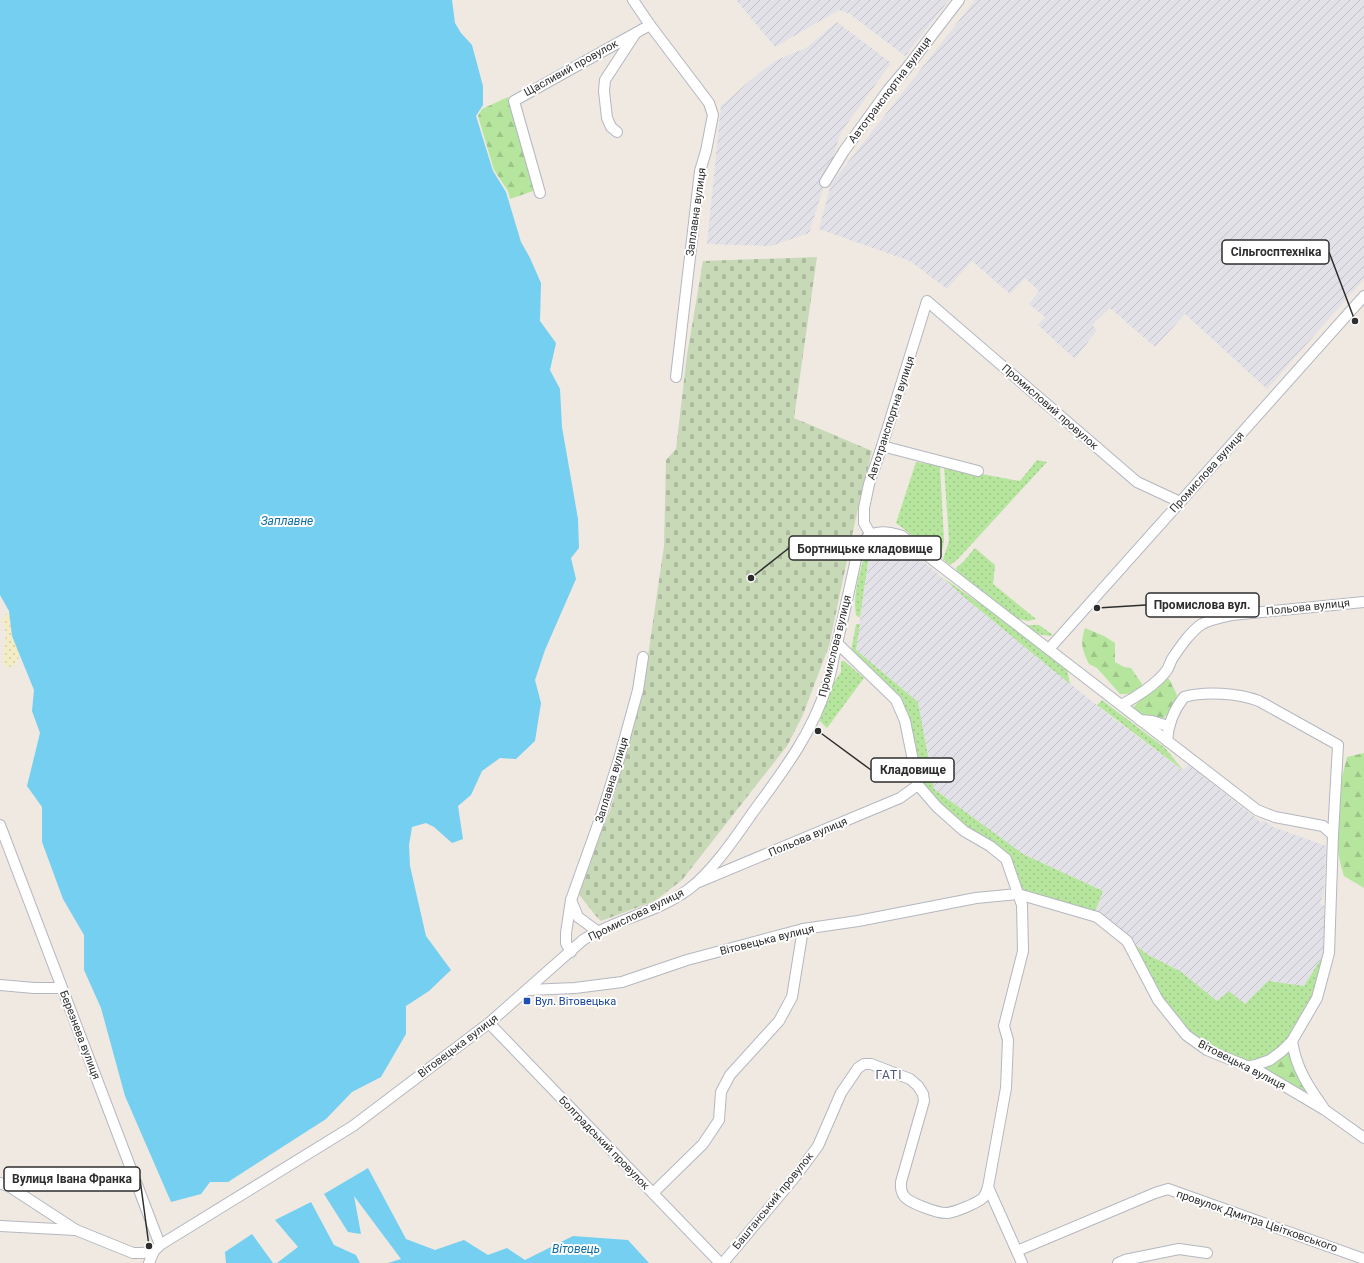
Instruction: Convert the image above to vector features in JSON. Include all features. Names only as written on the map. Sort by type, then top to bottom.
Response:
[{"type":"street","name":"Заплавна вулиця","points":[[633,0],[709,103],[714,115],[700,171],[676,377]]},
{"type":"street","name":"Автотранспортна вулиця","points":[[825,182],[844,150],[959,0]]},
{"type":"street","name":"Щасливий провулок","points":[[540,192],[514,101],[650,24]]},
{"type":"street","points":[[617,132],[611,127],[607,118],[604,91],[605,80],[636,32]]},
{"type":"street","name":"Промислова вулиця","points":[[1049,649],[1364,296]]},
{"type":"street","name":"Автотранспортна вулиця","points":[[871,535],[864,523],[864,508],[869,484],[927,301]]},
{"type":"street","name":"Промисловий провулок","points":[[927,301],[1137,482],[1180,502]]},
{"type":"street","points":[[882,446],[978,471]]},
{"type":"street","points":[[871,535],[880,532],[890,532],[902,536],[1257,810],[1275,817],[1324,826],[1333,835]]},
{"type":"street","name":"Промислова вулиця","points":[[528,990],[583,940],[597,931],[649,911],[672,900],[688,890],[710,868],[742,829],[794,755],[812,721],[826,689],[856,559],[864,541],[871,535]]},
{"type":"street","name":"Польова вулиця","points":[[1120,705],[1138,696],[1159,678],[1166,671],[1191,634],[1202,624],[1216,618],[1232,615],[1364,602]]},
{"type":"street","points":[[837,643],[896,700],[905,721],[918,785],[936,807],[964,831],[990,846],[1006,859],[1022,905],[1023,951],[1004,1026],[1008,1040],[1006,1088],[988,1187],[1022,1263]]},
{"type":"street","name":"Заплавна вулиця","points":[[571,952],[566,943],[566,933],[571,900],[602,813],[619,759],[638,690],[644,657]]},
{"type":"street","points":[[1167,741],[1168,726],[1177,706],[1184,697],[1201,694],[1241,696],[1259,701],[1338,745],[1329,953],[1317,998],[1292,1041],[1282,1051],[1270,1060],[1247,1067]]},
{"type":"street","points":[[1140,720],[1152,721],[1168,726]]},
{"type":"street","name":"Польова вулиця","points":[[695,884],[900,798],[918,785]]},
{"type":"street","name":"Березнева вулиця","points":[[0,825],[4,848],[62,988],[157,1248]]},
{"type":"street","name":"Вітовецька вулиця","points":[[157,1248],[353,1126],[489,1023],[528,990],[575,988],[622,982],[690,959],[803,929],[858,921],[976,898],[1018,894],[1097,917],[1127,941],[1158,1000],[1186,1035],[1207,1050],[1259,1071],[1325,1110],[1364,1138]]},
{"type":"street","points":[[571,900],[578,917],[597,931]]},
{"type":"street","points":[[652,1193],[703,1144],[719,1120],[721,1092],[730,1075],[779,1021],[792,997],[803,929]]},
{"type":"street","points":[[0,985],[34,988],[62,988]]},
{"type":"street","name":"Болградський провулок","points":[[489,1023],[721,1263]]},
{"type":"street","points":[[1292,1041],[1293,1050],[1300,1073],[1325,1110]]},
{"type":"street","name":"Баштанський провулок","points":[[721,1263],[795,1177],[818,1146],[841,1093],[858,1068],[864,1064],[871,1064],[910,1079],[918,1086],[923,1094],[924,1101],[901,1182],[900,1190],[909,1201],[940,1212],[948,1213],[976,1203],[986,1193],[988,1187]]},
{"type":"street","points":[[0,1183],[10,1187],[76,1230],[133,1253],[143,1253],[157,1248]]},
{"type":"street","name":"провулок Дмитра Цвітковського","points":[[1017,1251],[1155,1193],[1168,1189],[1364,1259]]},
{"type":"street","points":[[0,1226],[76,1230]]},
{"type":"street","points":[[148,1263],[157,1248]]},
{"type":"street","points":[[1118,1263],[1125,1260],[1179,1249],[1207,1253]]},
{"type":"shaded area","points":[[736,0],[949,0],[905,56],[850,14],[839,10],[775,47]]},
{"type":"shaded area","points":[[975,0],[1364,0],[1364,279],[1267,389],[1185,314],[1155,347],[1110,308],[1092,325],[1097,330],[1075,359],[1038,325],[1045,317],[1029,304],[1039,291],[1025,278],[1010,294],[972,261],[947,289],[910,261],[819,229],[831,184]]},
{"type":"shaded area","points":[[837,22],[891,63],[841,132],[809,233],[771,246],[707,244],[721,106],[754,77],[777,60],[806,48]]},
{"type":"shaded area","points":[[885,540],[908,548],[964,597],[1110,716],[1183,770],[1189,765],[1262,823],[1263,820],[1273,827],[1326,846],[1324,892],[1320,904],[1326,907],[1324,954],[1304,986],[1268,981],[1245,1004],[1217,1001],[1180,971],[1148,955],[1095,912],[1103,891],[1023,854],[934,789],[918,702],[856,650],[870,548]]},
{"type":"green space","points":[[508,97],[536,190],[510,199],[508,191],[494,170],[478,116],[482,109]]},
{"type":"green space","points":[[817,257],[794,418],[872,451],[855,522],[829,646],[802,717],[787,746],[682,880],[655,901],[601,921],[577,892],[611,808],[643,690],[664,546],[666,460],[676,449],[687,355],[703,261]]},
{"type":"green space","points":[[1037,460],[1047,462],[957,560],[950,565],[943,559],[949,541],[944,467],[1020,481]]},
{"type":"green space","points":[[916,462],[940,466],[944,540],[939,556],[896,523]]},
{"type":"green space","points":[[888,538],[908,548],[885,540],[870,548],[860,618],[856,615],[855,598],[867,547]]},
{"type":"green space","points":[[975,548],[995,565],[993,584],[1036,619],[1028,621],[1014,618],[958,575],[956,568]]},
{"type":"green space","points":[[942,577],[989,610],[1067,669],[1070,684],[964,597]]},
{"type":"green space","points":[[856,624],[860,624],[856,650],[918,702],[934,789],[1023,854],[1103,891],[1095,912],[1022,892],[1008,858],[965,829],[928,793],[918,775],[897,699],[851,651]]},
{"type":"green space","points":[[1021,625],[1039,625],[1053,635],[1038,634]]},
{"type":"green space","points":[[1085,628],[1104,636],[1115,643],[1115,662],[1124,667],[1131,668],[1142,684],[1142,689],[1135,694],[1120,694],[1097,668],[1089,664],[1082,646]]},
{"type":"green space","points":[[841,661],[844,661],[864,678],[827,728],[820,721],[831,687],[841,672]]},
{"type":"green space","points":[[1164,678],[1169,679],[1177,695],[1173,706],[1164,718],[1159,719],[1139,715],[1131,709]]},
{"type":"green space","points":[[1102,700],[1165,748],[1183,770],[1097,705]]},
{"type":"green space","points":[[1364,753],[1364,888],[1344,876],[1339,857],[1336,827],[1338,796],[1347,757]]},
{"type":"green space","points":[[1129,940],[1148,955],[1180,971],[1217,1001],[1229,991],[1245,1004],[1268,981],[1304,986],[1324,954],[1314,995],[1286,1043],[1274,1053],[1253,1063],[1216,1051],[1197,1039],[1184,1027],[1163,1001]]},
{"type":"green space","points":[[1289,1047],[1306,1093],[1260,1069]]},
{"type":"sand","points":[[9,611],[12,636],[20,654],[17,662],[9,668],[3,663],[6,635],[2,620]]},
{"type":"water","name":"Заплавне","points":[[0,0],[452,0],[455,23],[461,33],[472,45],[483,86],[483,105],[476,116],[493,171],[506,192],[521,242],[541,283],[540,321],[556,343],[550,370],[560,389],[562,427],[578,519],[579,548],[571,558],[576,579],[545,650],[535,680],[541,703],[535,741],[516,759],[500,758],[482,771],[471,795],[458,806],[463,839],[452,843],[434,827],[426,823],[412,827],[409,845],[410,866],[426,936],[451,970],[429,991],[406,1006],[406,1034],[381,1077],[352,1092],[326,1119],[228,1182],[210,1182],[201,1194],[171,1202],[125,1096],[101,1008],[84,970],[84,935],[63,899],[42,842],[42,807],[27,786],[40,733],[32,711],[34,690],[12,636],[9,611],[0,595]]},
{"type":"water","name":"Вітовець","points":[[368,1168],[406,1239],[435,1250],[464,1240],[488,1255],[507,1248],[525,1260],[573,1236],[628,1240],[649,1263],[388,1263],[401,1259],[354,1196],[361,1234],[348,1232],[324,1194]]},
{"type":"water","points":[[311,1202],[334,1245],[356,1255],[360,1263],[277,1263],[298,1247],[275,1220]]},
{"type":"water","points":[[252,1234],[273,1263],[226,1263],[225,1252]]},
{"type":"place","name":"Сільгосптехніка","points":[[1355,321]]},
{"type":"place","name":"Бортницьке кладовище","points":[[751,578]]},
{"type":"place","name":"Промислова вул.","points":[[1097,608]]},
{"type":"place","name":"Кладовище","points":[[818,731]]},
{"type":"place","name":"Вул. Вітовецька","points":[[527,1001]]},
{"type":"place","name":"Вулиця Івана Франка","points":[[149,1246]]},
{"type":"district","name":"ГАТІ","points":[[889,1075]]}]
